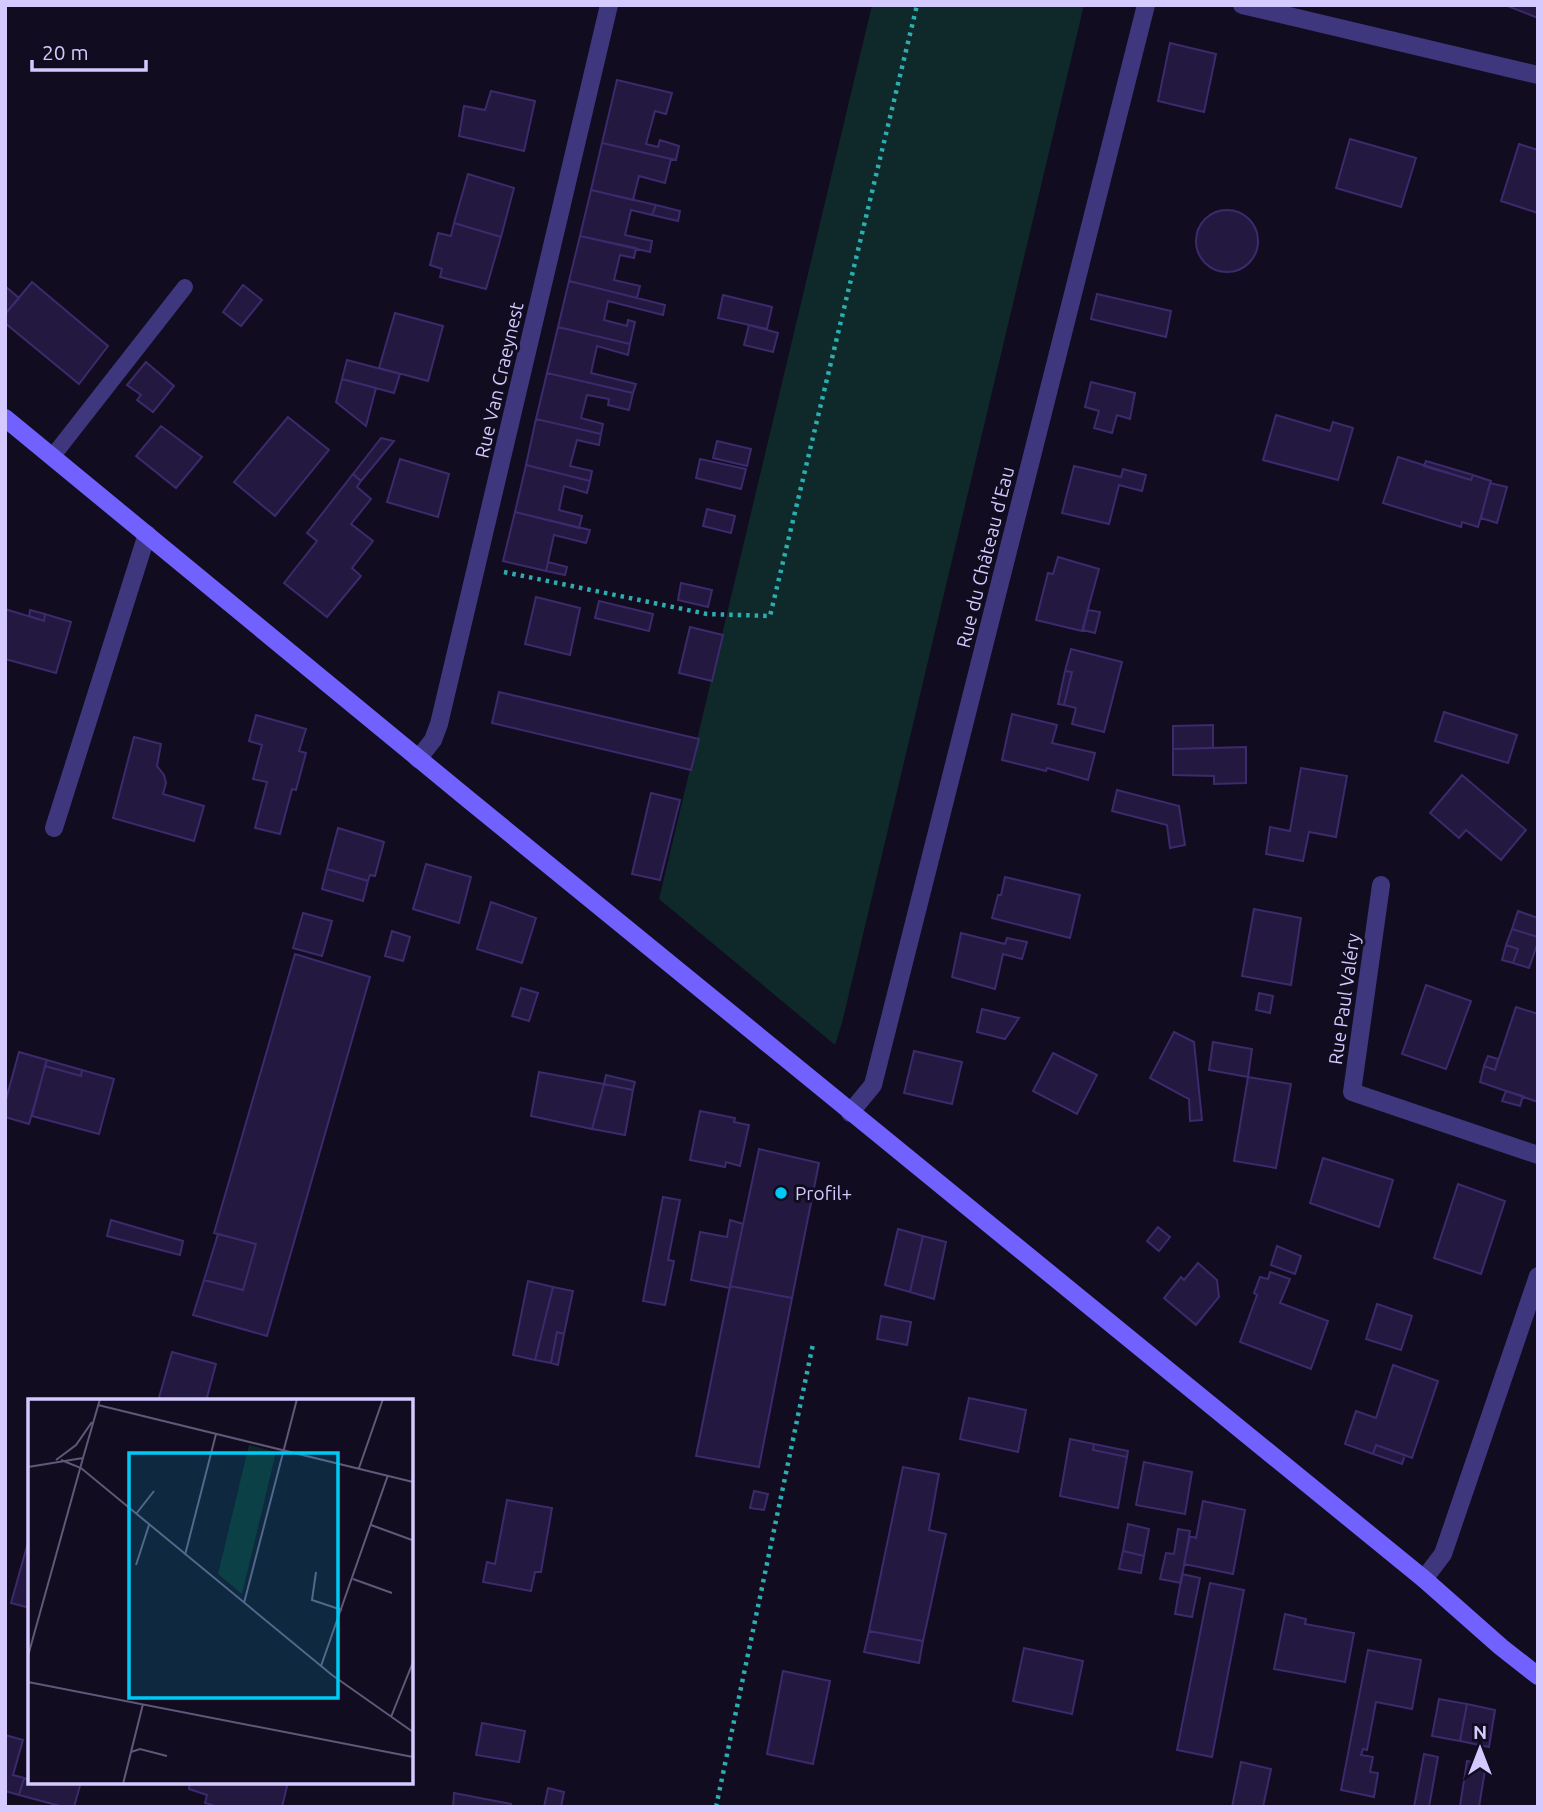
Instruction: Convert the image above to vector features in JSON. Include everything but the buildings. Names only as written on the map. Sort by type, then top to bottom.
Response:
[{"type":"main road","points":[[5,418],[850,1113],[1424,1579],[1538,1676]]},
{"type":"street","name":"Rue Van Craeynest","points":[[418,759],[433,740],[439,724],[609,5]]},
{"type":"street","name":"Rue du Château d'Eau","points":[[850,1113],[873,1085],[1146,5]]},
{"type":"street","points":[[1242,5],[1538,75]]},
{"type":"street","points":[[54,828],[147,534]]},
{"type":"street","name":"Rue Paul Valéry","points":[[1381,885],[1352,1092],[1538,1155]]},
{"type":"street","points":[[1424,1579],[1443,1554],[1538,1276]]},
{"type":"lane","points":[[52,457],[185,287]]},
{"type":"path","points":[[476,566],[707,614],[770,616],[918,5]]},
{"type":"path","points":[[716,1807],[813,1344]]},
{"type":"green space","points":[[872,5],[1084,5],[835,1045],[659,899]]},
{"type":"place","name":"Profil+","points":[[781,1193]]}]
